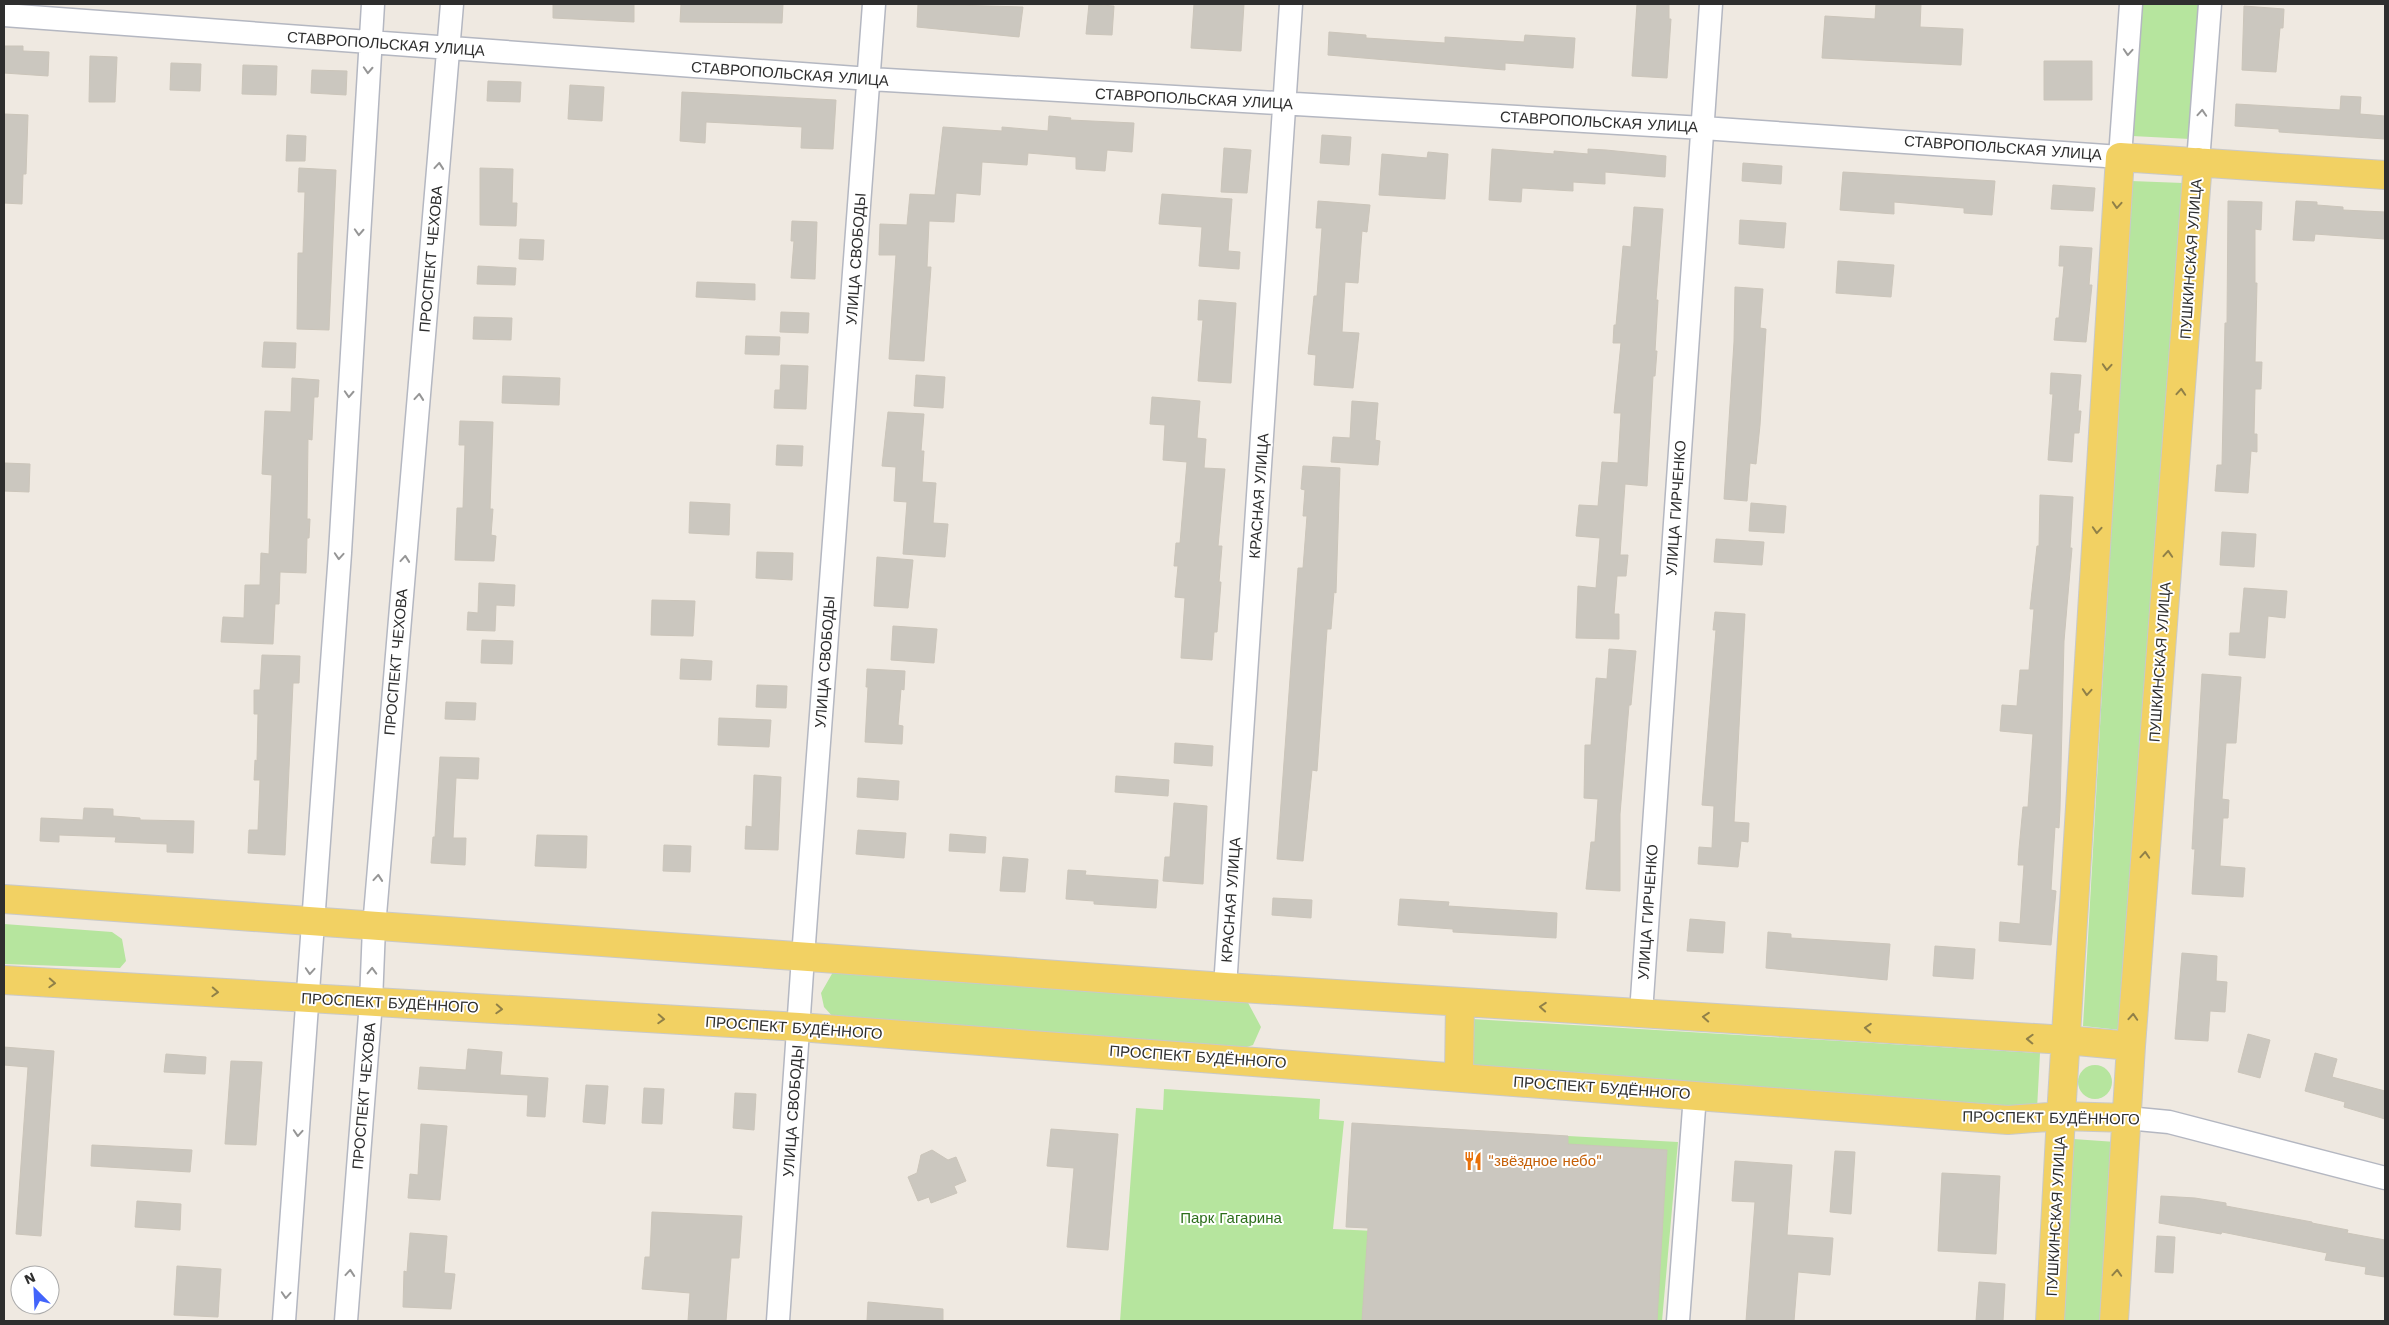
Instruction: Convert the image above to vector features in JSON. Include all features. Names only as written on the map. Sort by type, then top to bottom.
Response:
[{"type":"main road","name":"СТАВРОПОЛЬСКАЯ УЛИЦА","points":[[2120,157],[2385,175]]},
{"type":"main road","name":"ПУШКИНСКАЯ УЛИЦА","points":[[2050,1321],[2120,157]]},
{"type":"main road","name":"ПУШКИНСКАЯ УЛИЦА","points":[[2114,1321],[2131,1046],[2198,162]]},
{"type":"main road","points":[[4,899],[1225,987],[2066,1040],[2131,1046]]},
{"type":"main road","name":"ПРОСПЕКТ БУДЁННОГО","points":[[4,980],[799,1027],[2008,1120],[2061,1116],[2127,1118]]},
{"type":"main road","points":[[1459,1077],[1460,1002]]},
{"type":"street","points":[[284,1321],[339,563],[373,4]]},
{"type":"street","name":"ПРОСПЕКТ ЧЕХОВА","points":[[346,1321],[371,1002],[374,927],[452,4]]},
{"type":"street","name":"УЛИЦА СВОБОДЫ","points":[[778,1321],[803,957],[870,80],[874,4]]},
{"type":"street","name":"КРАСНАЯ УЛИЦА","points":[[1225,987],[1291,4]]},
{"type":"street","name":"УЛИЦА ГИРЧЕНКО","points":[[1641,1013],[1711,4]]},
{"type":"street","name":"ПУШКИНСКАЯ УЛИЦА","points":[[2120,157],[2131,4]]},
{"type":"street","name":"ПУШКИНСКАЯ УЛИЦА","points":[[2198,162],[2210,4]]},
{"type":"street","name":"СТАВРОПОЛЬСКАЯ УЛИЦА","points":[[4,15],[870,80],[1703,128],[2120,157]]},
{"type":"street","points":[[1678,1321],[1695,1095]]},
{"type":"street","name":"ПРОСПЕКТ БУДЁННОГО","points":[[2127,1118],[2169,1122],[2385,1178]]},
{"type":"green space","points":[[2143,4],[2200,4],[2190,139],[2132,136]]},
{"type":"green space","points":[[2131,181],[2183,183],[2130,1031],[2083,1026]]},
{"type":"green space","points":[[4,924],[112,932],[122,939],[126,961],[120,968],[4,964]]},
{"type":"green space","points":[[833,972],[1246,999],[1261,1027],[1253,1045],[1235,1051],[834,1018],[824,1007],[821,993]]},
{"type":"green space","points":[[1472,1019],[2040,1053],[2037,1109],[1470,1065]]},
{"type":"green space","points":[[2095,1065],[2107,1070],[2112,1082],[2107,1094],[2095,1099],[2083,1094],[2078,1082],[2083,1070]]},
{"type":"green space","name":"Парк Гагарина","points":[[1164,1089],[1320,1099],[1319,1119],[1344,1121],[1333,1229],[1561,1240],[1568,1136],[1678,1142],[1662,1321],[1120,1321],[1136,1108],[1163,1110]]},
{"type":"green space","points":[[2073,1139],[2116,1142],[2105,1321],[2064,1321]]},
{"type":"building","points":[[553,4],[634,4],[634,22],[553,18]]},
{"type":"building","points":[[681,4],[783,4],[782,23],[680,22]]},
{"type":"building","points":[[918,4],[1023,7],[1019,37],[917,27]]},
{"type":"building","points":[[1089,4],[1114,6],[1112,35],[1086,34]]},
{"type":"building","points":[[1194,4],[1244,4],[1241,51],[1191,48]]},
{"type":"building","points":[[1637,4],[1669,4],[1669,19],[1671,19],[1667,78],[1632,76]]},
{"type":"building","points":[[1876,4],[1921,4],[1920,27],[1963,29],[1961,65],[1822,58],[1825,16],[1875,19]]},
{"type":"building","points":[[2244,6],[2284,9],[2283,28],[2280,28],[2276,72],[2242,70]]},
{"type":"building","points":[[1329,32],[1366,35],[1366,38],[1445,43],[1445,37],[1524,42],[1525,35],[1575,38],[1573,68],[1505,63],[1505,70],[1328,55]]},
{"type":"building","points":[[4,46],[23,46],[23,51],[49,52],[48,76],[4,73]]},
{"type":"building","points":[[90,56],[117,57],[115,102],[89,102]]},
{"type":"building","points":[[2044,61],[2092,61],[2092,100],[2044,100]]},
{"type":"building","points":[[171,63],[201,64],[200,91],[170,90]]},
{"type":"building","points":[[243,65],[277,66],[276,95],[242,94]]},
{"type":"building","points":[[312,70],[347,71],[346,95],[311,93]]},
{"type":"building","points":[[488,81],[521,82],[520,102],[487,101]]},
{"type":"building","points":[[570,85],[604,87],[602,121],[568,119]]},
{"type":"building","points":[[682,92],[836,100],[833,149],[801,148],[802,127],[706,122],[705,143],[680,141]]},
{"type":"building","points":[[2341,96],[2361,97],[2360,114],[2385,116],[2385,139],[2279,132],[2279,129],[2235,126],[2236,104],[2340,110]]},
{"type":"building","points":[[4,114],[28,115],[26,174],[23,174],[22,204],[4,203]]},
{"type":"building","points":[[1049,116],[1071,118],[1070,120],[1134,123],[1132,152],[1107,150],[1105,171],[1076,169],[1076,157],[1028,153],[1027,165],[982,162],[980,195],[956,193],[954,222],[929,221],[927,267],[931,267],[924,361],[889,359],[896,255],[879,255],[880,224],[907,225],[910,194],[935,195],[943,127],[1002,131],[1002,127],[1048,131]]},
{"type":"building","points":[[287,135],[306,136],[305,161],[286,161]]},
{"type":"building","points":[[1322,135],[1351,137],[1349,165],[1320,163]]},
{"type":"building","points":[[1224,148],[1251,150],[1247,193],[1221,192]]},
{"type":"building","points":[[1492,149],[1554,154],[1554,151],[1588,154],[1588,149],[1666,156],[1665,177],[1605,172],[1605,184],[1573,182],[1573,191],[1522,188],[1521,202],[1489,200]]},
{"type":"building","points":[[1428,152],[1448,154],[1445,199],[1379,195],[1382,154],[1427,158]]},
{"type":"building","points":[[1743,163],[1782,166],[1781,184],[1742,181]]},
{"type":"building","points":[[299,168],[336,170],[329,330],[297,329],[298,253],[303,253],[305,192],[298,192]]},
{"type":"building","points":[[480,168],[513,169],[512,203],[517,203],[516,226],[480,225]]},
{"type":"building","points":[[1843,172],[1995,181],[1992,215],[1964,213],[1964,208],[1894,202],[1894,214],[1840,210]]},
{"type":"building","points":[[2053,185],[2095,188],[2093,211],[2051,209]]},
{"type":"building","points":[[1162,194],[1232,199],[1228,251],[1240,252],[1239,269],[1199,266],[1202,227],[1159,224]]},
{"type":"building","points":[[1318,201],[1370,205],[1367,232],[1362,231],[1358,283],[1345,282],[1342,332],[1359,333],[1353,388],[1314,385],[1316,355],[1308,354],[1314,296],[1317,296],[1322,228],[1316,228]]},
{"type":"building","points":[[2228,201],[2262,202],[2261,230],[2255,229],[2255,283],[2257,283],[2255,362],[2262,362],[2261,389],[2255,389],[2254,434],[2257,434],[2257,452],[2251,451],[2248,493],[2215,491],[2217,465],[2222,465],[2225,323],[2227,323]]},
{"type":"building","points":[[2296,201],[2317,202],[2317,205],[2343,207],[2343,210],[2385,212],[2385,239],[2315,234],[2314,241],[2293,240]]},
{"type":"building","points":[[1634,207],[1663,209],[1656,300],[1658,300],[1655,351],[1657,351],[1655,376],[1653,376],[1647,486],[1625,484],[1620,555],[1628,555],[1626,576],[1617,576],[1614,614],[1619,614],[1619,639],[1576,638],[1578,586],[1596,588],[1600,538],[1576,536],[1579,505],[1598,506],[1602,462],[1618,463],[1621,413],[1614,413],[1621,343],[1613,343],[1614,325],[1616,325],[1623,246],[1631,247]]},
{"type":"building","points":[[1740,220],[1786,223],[1784,248],[1739,244]]},
{"type":"building","points":[[792,221],[817,222],[815,279],[791,278],[794,241],[791,241]]},
{"type":"building","points":[[520,239],[544,240],[543,260],[519,259]]},
{"type":"building","points":[[2060,246],[2092,248],[2089,285],[2092,285],[2086,342],[2054,340],[2056,318],[2059,318],[2064,266],[2059,266]]},
{"type":"building","points":[[1838,261],[1894,265],[1891,297],[1836,293]]},
{"type":"building","points":[[478,266],[516,268],[515,285],[477,284]]},
{"type":"building","points":[[697,282],[755,284],[755,300],[696,297]]},
{"type":"building","points":[[1735,287],[1763,289],[1760,328],[1766,329],[1756,464],[1750,463],[1747,501],[1724,499],[1734,342]]},
{"type":"building","points":[[1199,300],[1236,303],[1231,383],[1198,381],[1203,320],[1198,320]]},
{"type":"building","points":[[781,312],[809,313],[808,333],[780,332]]},
{"type":"building","points":[[474,317],[512,318],[511,340],[473,339]]},
{"type":"building","points":[[746,336],[780,337],[779,355],[745,354]]},
{"type":"building","points":[[264,342],[296,343],[295,368],[262,367]]},
{"type":"building","points":[[781,365],[808,366],[806,409],[774,408],[775,390],[780,390]]},
{"type":"building","points":[[2051,373],[2081,375],[2078,411],[2081,411],[2079,433],[2074,433],[2072,462],[2048,460],[2053,394],[2050,394]]},
{"type":"building","points":[[916,375],[945,377],[943,408],[914,406]]},
{"type":"building","points":[[503,376],[560,378],[559,405],[502,403]]},
{"type":"building","points":[[292,378],[319,380],[318,397],[314,397],[312,440],[308,439],[307,519],[310,519],[309,538],[307,538],[306,573],[280,572],[279,604],[275,604],[273,644],[221,642],[223,617],[244,618],[245,585],[260,585],[261,553],[269,554],[272,475],[262,474],[265,411],[291,412]]},
{"type":"building","points":[[1152,397],[1200,401],[1197,438],[1206,439],[1204,468],[1225,469],[1218,546],[1222,546],[1219,582],[1221,582],[1217,632],[1214,632],[1212,660],[1181,658],[1185,598],[1175,597],[1178,566],[1174,566],[1176,543],[1180,543],[1187,462],[1163,460],[1165,425],[1150,424]]},
{"type":"building","points":[[1352,401],[1378,403],[1375,440],[1380,441],[1378,465],[1331,462],[1333,437],[1350,438]]},
{"type":"building","points":[[888,412],[924,414],[921,451],[924,451],[922,482],[936,483],[933,523],[948,524],[945,557],[903,554],[907,502],[894,501],[896,467],[882,466]]},
{"type":"building","points":[[460,421],[493,422],[490,509],[493,509],[491,535],[496,536],[494,561],[455,560],[457,508],[463,508],[465,445],[459,445]]},
{"type":"building","points":[[777,445],[803,446],[802,466],[776,465]]},
{"type":"building","points":[[4,463],[30,464],[29,492],[4,491]]},
{"type":"building","points":[[1303,466],[1340,468],[1336,593],[1334,592],[1331,629],[1327,629],[1317,771],[1312,770],[1303,861],[1277,859],[1298,568],[1303,568],[1307,516],[1303,516],[1305,490],[1301,489]]},
{"type":"building","points":[[2040,495],[2073,497],[2070,548],[2072,548],[2064,641],[2059,828],[2055,827],[2051,890],[2056,891],[2051,945],[1999,941],[2000,922],[2020,924],[2024,865],[2018,865],[2019,849],[2023,807],[2028,807],[2033,734],[2000,731],[2002,705],[2017,706],[2020,670],[2029,670],[2034,609],[2030,609],[2037,546],[2039,546]]},
{"type":"building","points":[[690,502],[730,504],[729,535],[689,533]]},
{"type":"building","points":[[1751,503],[1786,506],[1784,533],[1749,531]]},
{"type":"building","points":[[2222,532],[2256,534],[2254,567],[2220,565]]},
{"type":"building","points":[[1716,539],[1764,542],[1762,565],[1714,562]]},
{"type":"building","points":[[757,552],[793,553],[792,580],[756,578]]},
{"type":"building","points":[[877,557],[913,560],[908,608],[874,606]]},
{"type":"building","points":[[479,583],[515,585],[514,606],[496,605],[495,631],[467,630],[468,612],[478,613]]},
{"type":"building","points":[[2244,588],[2287,591],[2285,618],[2268,616],[2265,658],[2229,655],[2230,633],[2240,633]]},
{"type":"building","points":[[652,600],[695,601],[693,636],[651,635]]},
{"type":"building","points":[[1715,612],[1745,614],[1734,822],[1749,823],[1748,842],[1741,841],[1738,867],[1698,864],[1699,847],[1712,848],[1714,806],[1702,805],[1716,630],[1713,630]]},
{"type":"building","points":[[893,626],[937,629],[934,663],[891,660]]},
{"type":"building","points":[[482,640],[513,641],[512,664],[481,663]]},
{"type":"building","points":[[1609,649],[1636,651],[1631,705],[1629,705],[1620,814],[1620,891],[1586,889],[1591,842],[1595,842],[1598,799],[1584,798],[1585,745],[1591,745],[1596,678],[1607,679]]},
{"type":"building","points":[[262,655],[300,656],[299,683],[293,683],[285,855],[248,853],[249,830],[258,830],[260,780],[254,780],[255,760],[257,761],[258,714],[254,714],[254,690],[260,690]]},
{"type":"building","points":[[681,659],[712,661],[711,680],[680,679]]},
{"type":"building","points":[[867,669],[905,671],[904,690],[901,689],[898,725],[903,726],[902,744],[865,742]]},
{"type":"building","points":[[2202,674],[2241,677],[2236,743],[2226,743],[2222,799],[2229,800],[2228,818],[2223,818],[2220,866],[2245,868],[2243,897],[2192,894],[2195,849],[2192,849]]},
{"type":"building","points":[[757,685],[787,686],[786,708],[756,707]]},
{"type":"building","points":[[446,702],[476,703],[475,720],[445,719]]},
{"type":"building","points":[[719,718],[771,720],[769,747],[718,745]]},
{"type":"building","points":[[1175,743],[1213,746],[1212,766],[1174,763]]},
{"type":"building","points":[[440,757],[479,758],[478,779],[456,778],[453,838],[466,838],[465,865],[431,863],[433,837],[435,837]]},
{"type":"building","points":[[754,775],[781,777],[778,850],[745,849],[746,826],[752,827]]},
{"type":"building","points":[[1116,776],[1169,780],[1168,796],[1115,792]]},
{"type":"building","points":[[858,778],[899,781],[898,800],[857,797]]},
{"type":"building","points":[[1174,803],[1207,806],[1203,884],[1163,881],[1165,857],[1170,857]]},
{"type":"building","points":[[84,808],[113,809],[113,816],[140,818],[140,820],[194,821],[193,853],[167,852],[167,844],[115,842],[116,837],[59,835],[59,842],[40,841],[41,818],[83,820]]},
{"type":"building","points":[[858,830],[906,833],[904,858],[856,854]]},
{"type":"building","points":[[950,834],[986,837],[985,853],[949,851]]},
{"type":"building","points":[[537,835],[587,836],[586,868],[535,866]]},
{"type":"building","points":[[664,845],[691,846],[690,872],[663,871]]},
{"type":"building","points":[[1003,857],[1028,859],[1025,892],[1000,891]]},
{"type":"building","points":[[1068,870],[1086,871],[1085,875],[1158,880],[1156,908],[1094,904],[1094,901],[1066,899]]},
{"type":"building","points":[[1273,898],[1312,900],[1311,918],[1272,915]]},
{"type":"building","points":[[1400,899],[1449,902],[1448,906],[1557,913],[1556,938],[1453,932],[1453,929],[1398,925]]},
{"type":"building","points":[[1690,919],[1725,922],[1723,953],[1687,951]]},
{"type":"building","points":[[1768,932],[1791,934],[1791,938],[1890,944],[1887,980],[1766,968]]},
{"type":"building","points":[[1935,946],[1975,949],[1973,979],[1933,976]]},
{"type":"building","points":[[2182,953],[2217,956],[2216,981],[2227,982],[2225,1012],[2210,1011],[2208,1041],[2175,1039]]},
{"type":"building","points":[[2248,1034],[2270,1040],[2260,1078],[2238,1072]]},
{"type":"building","points":[[4,1047],[54,1051],[41,1236],[16,1234],[28,1067],[4,1065]]},
{"type":"building","points":[[468,1049],[502,1052],[500,1075],[548,1078],[545,1117],[527,1116],[528,1095],[418,1089],[420,1067],[466,1070]]},
{"type":"building","points":[[2315,1053],[2337,1059],[2332,1077],[2385,1091],[2385,1119],[2344,1107],[2345,1102],[2305,1091]]},
{"type":"building","points":[[166,1054],[206,1057],[205,1074],[164,1072]]},
{"type":"building","points":[[231,1061],[262,1062],[256,1145],[225,1144]]},
{"type":"building","points":[[586,1085],[608,1086],[605,1124],[583,1122]]},
{"type":"building","points":[[644,1088],[664,1089],[662,1124],[642,1123]]},
{"type":"building","points":[[735,1093],[756,1094],[754,1130],[733,1128]]},
{"type":"building","points":[[1352,1123],[1568,1136],[1568,1144],[1667,1150],[1657,1321],[1362,1321],[1368,1228],[1346,1227]]},
{"type":"building","points":[[421,1124],[447,1126],[440,1200],[408,1198],[410,1174],[418,1175]]},
{"type":"building","points":[[1051,1129],[1118,1134],[1108,1250],[1067,1247],[1074,1168],[1047,1166]]},
{"type":"building","points":[[92,1145],[192,1150],[190,1172],[91,1166]]},
{"type":"building","points":[[932,1150],[948,1160],[956,1157],[966,1181],[954,1186],[957,1193],[931,1203],[929,1197],[918,1201],[908,1177],[917,1173],[921,1155]]},
{"type":"building","points":[[1835,1151],[1855,1152],[1851,1214],[1830,1212]]},
{"type":"building","points":[[1735,1161],[1792,1165],[1787,1235],[1833,1238],[1830,1275],[1798,1272],[1794,1321],[1746,1321],[1755,1202],[1732,1201]]},
{"type":"building","points":[[1942,1173],[2000,1176],[1996,1254],[1938,1251]]},
{"type":"building","points":[[2161,1196],[2195,1198],[2226,1203],[2226,1206],[2312,1222],[2348,1230],[2347,1233],[2385,1240],[2385,1277],[2365,1274],[2366,1267],[2325,1260],[2327,1253],[2222,1232],[2221,1234],[2159,1223]]},
{"type":"building","points":[[137,1201],[181,1204],[180,1230],[135,1227]]},
{"type":"building","points":[[652,1212],[742,1216],[739,1258],[731,1258],[726,1321],[688,1321],[690,1293],[642,1289],[645,1257],[650,1257]]},
{"type":"building","points":[[410,1233],[447,1236],[444,1273],[455,1274],[451,1309],[403,1307],[404,1271],[407,1272]]},
{"type":"building","points":[[2157,1236],[2175,1237],[2173,1273],[2155,1272]]},
{"type":"building","points":[[177,1266],[221,1269],[218,1317],[174,1315]]},
{"type":"building","points":[[1979,1282],[2005,1284],[2003,1321],[1976,1321]]},
{"type":"building","points":[[868,1302],[943,1309],[943,1321],[867,1321]]},
{"type":"place","name":"\"звёздное небо\"","points":[[1473,1161]]}]
